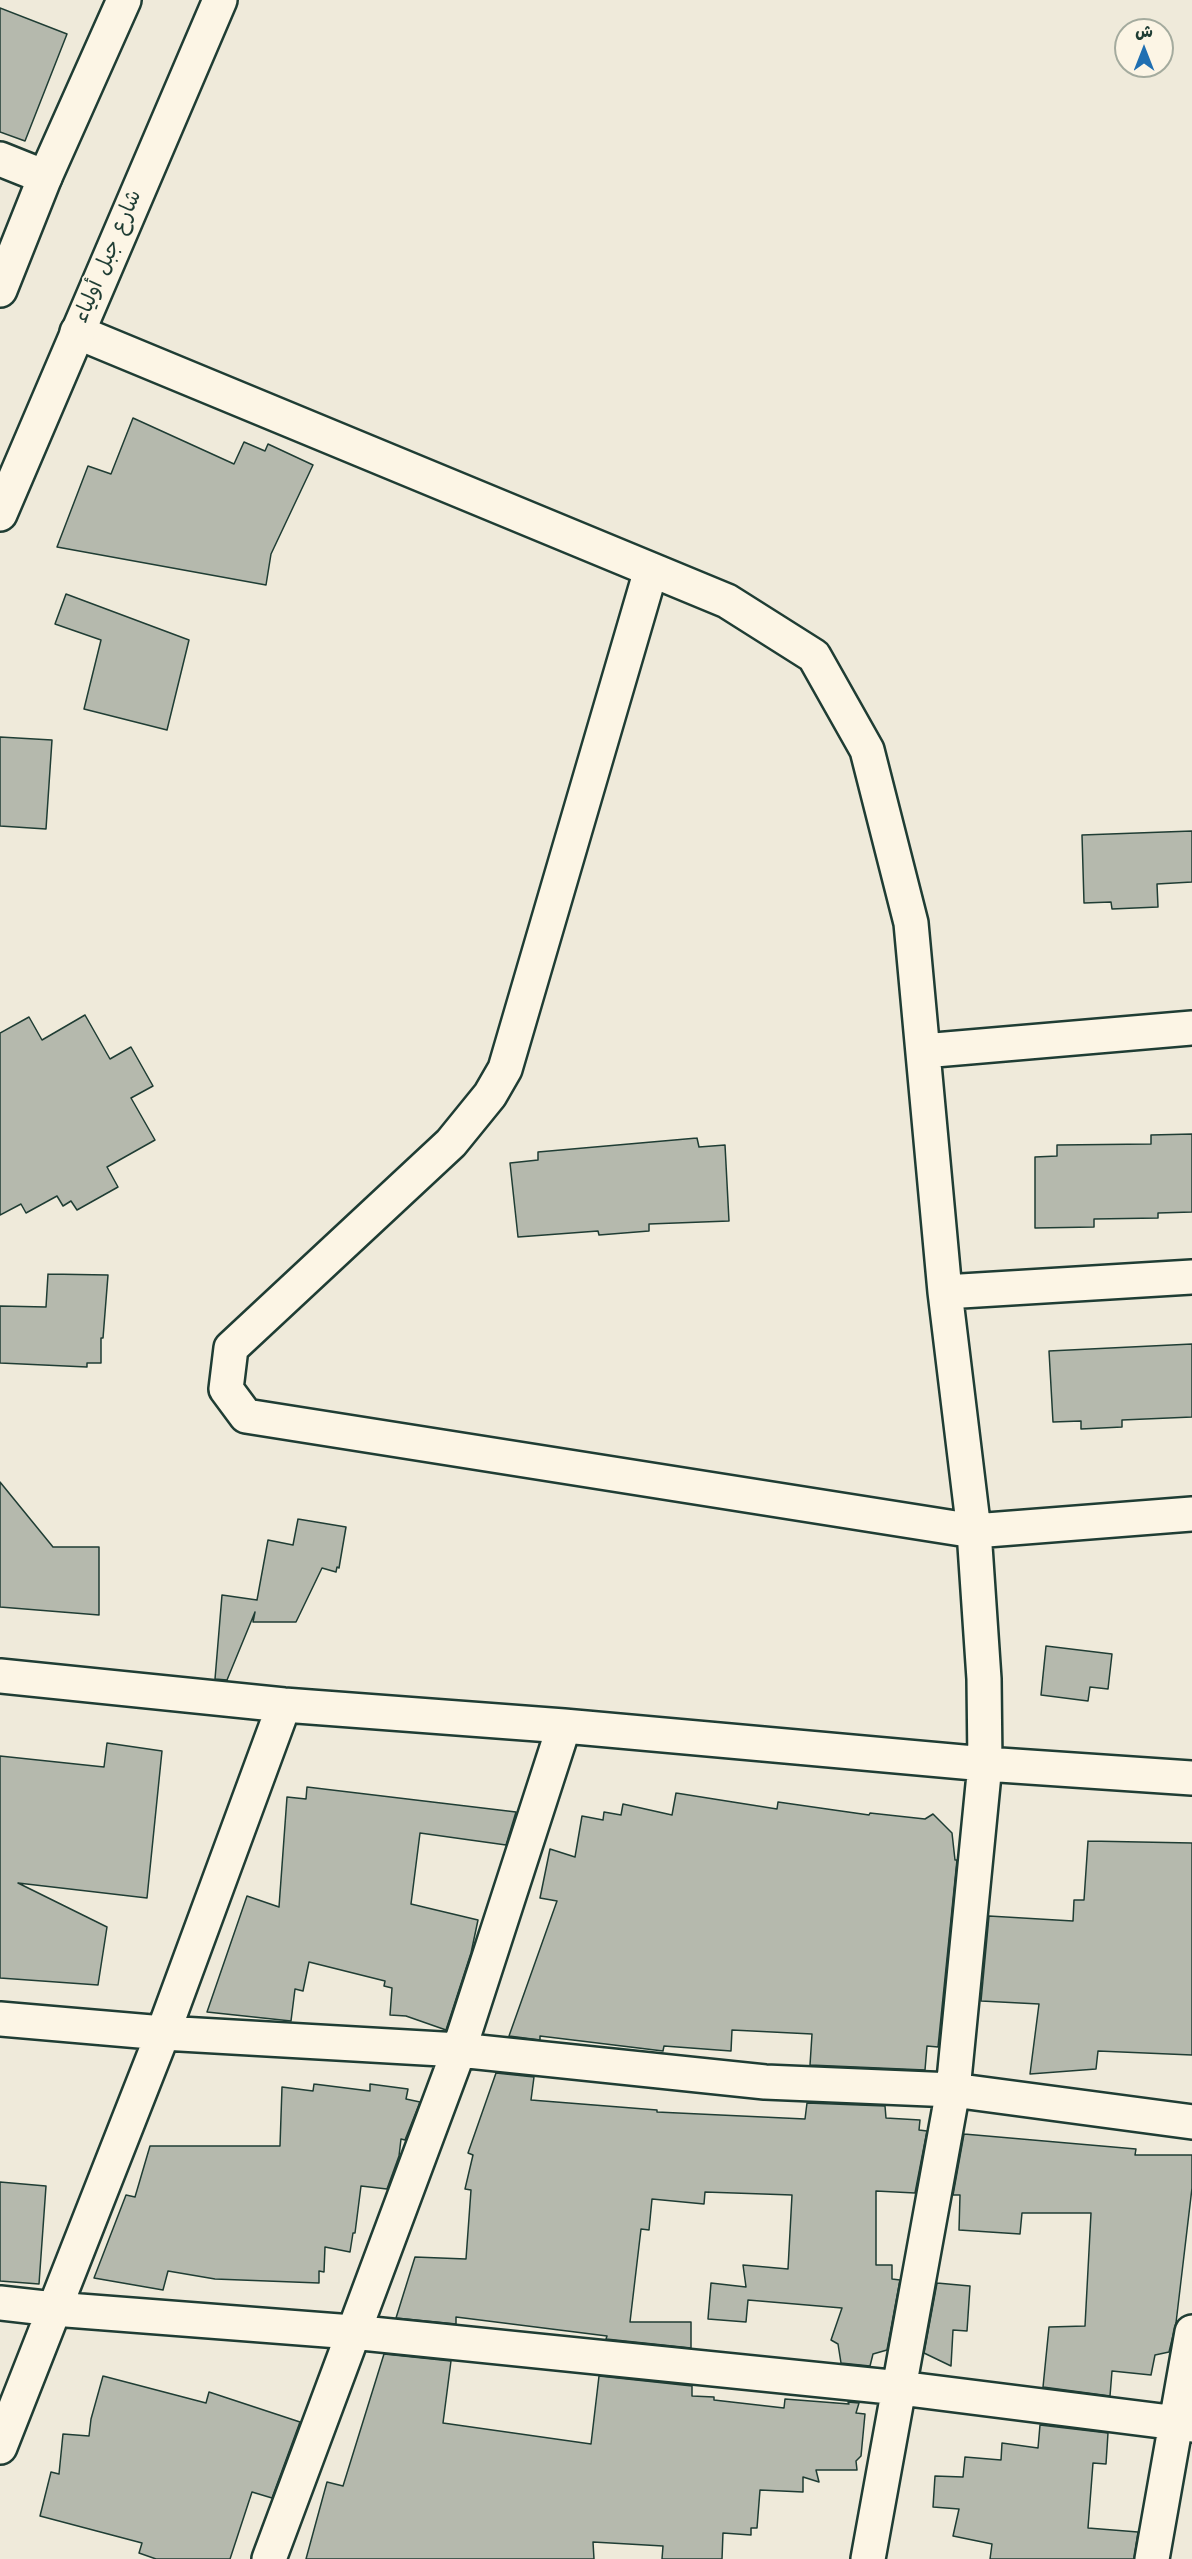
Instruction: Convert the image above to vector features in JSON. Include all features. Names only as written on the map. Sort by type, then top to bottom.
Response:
[{"type":"street","points":[[0,290],[45,177],[124,0]]},
{"type":"street","name":"شارع جبل أولياء","points":[[0,514],[219,0]]},
{"type":"street","points":[[0,159],[45,177]]},
{"type":"street","points":[[77,332],[727,601],[814,656],[867,750],[911,923],[945,1292],[974,1531],[984,1679],[985,1764],[953,2090],[868,2559]]},
{"type":"street","points":[[651,570],[505,1069],[490,1095],[451,1143],[231,1348],[226,1389],[246,1416],[974,1531],[1192,1514]]},
{"type":"street","points":[[923,1051],[1192,1028]]},
{"type":"street","points":[[945,1292],[1192,1277]]},
{"type":"street","points":[[0,1676],[284,1705],[564,1726],[985,1764],[1192,1778]]},
{"type":"street","points":[[0,2447],[162,2033],[284,1705]]},
{"type":"street","points":[[269,2559],[459,2050],[564,1726]]},
{"type":"street","points":[[0,2019],[162,2033],[459,2050],[765,2082],[953,2090],[1192,2122]]},
{"type":"street","points":[[0,2303],[352,2332],[900,2388],[1184,2424]]},
{"type":"street","points":[[1152,2559],[1184,2424],[1192,2332]]},
{"type":"building","points":[[0,8],[67,34],[25,141],[0,132]]},
{"type":"building","points":[[133,418],[234,464],[244,442],[265,451],[268,444],[313,465],[271,554],[266,585],[57,547],[88,466],[111,474]]},
{"type":"building","points":[[66,594],[189,640],[167,730],[84,709],[101,640],[55,624]]},
{"type":"building","points":[[0,737],[52,740],[46,829],[0,826]]},
{"type":"building","points":[[1192,831],[1192,882],[1157,884],[1158,907],[1112,909],[1111,902],[1084,903],[1082,835]]},
{"type":"building","points":[[85,1015],[110,1059],[131,1047],[153,1086],[131,1098],[155,1140],[107,1167],[118,1187],[77,1210],[71,1201],[63,1206],[57,1196],[26,1213],[21,1204],[0,1215],[0,1033],[29,1017],[42,1040]]},
{"type":"building","points":[[1192,1134],[1192,1212],[1158,1213],[1158,1218],[1094,1219],[1094,1227],[1035,1228],[1035,1157],[1057,1156],[1057,1145],[1151,1144],[1151,1135]]},
{"type":"building","points":[[697,1138],[699,1147],[725,1145],[729,1221],[649,1224],[649,1231],[599,1235],[598,1231],[518,1237],[510,1163],[538,1160],[538,1152]]},
{"type":"building","points":[[48,1274],[108,1275],[103,1338],[101,1338],[101,1363],[87,1363],[87,1367],[0,1363],[0,1306],[46,1307]]},
{"type":"building","points":[[1192,1344],[1192,1417],[1122,1420],[1122,1427],[1081,1429],[1081,1421],[1053,1422],[1049,1351]]},
{"type":"building","points":[[0,1482],[53,1547],[99,1547],[99,1615],[0,1607]]},
{"type":"building","points":[[298,1519],[346,1527],[339,1568],[337,1567],[336,1572],[322,1568],[296,1622],[253,1622],[255,1612],[227,1680],[215,1679],[222,1595],[257,1600],[268,1540],[293,1545]]},
{"type":"building","points":[[1046,1646],[1112,1654],[1108,1689],[1090,1687],[1088,1701],[1041,1695]]},
{"type":"building","points":[[107,1743],[162,1751],[147,1898],[18,1883],[107,1927],[98,1985],[0,1978],[0,1756],[104,1767]]},
{"type":"building","points":[[307,1787],[516,1812],[506,1845],[420,1833],[411,1904],[478,1920],[471,1953],[446,2030],[406,2016],[390,2015],[392,1988],[384,1986],[385,1981],[309,1962],[303,1991],[295,1989],[291,2021],[207,2012],[247,1896],[279,1907],[287,1797],[306,1799]]},
{"type":"building","points":[[676,1793],[777,1809],[778,1802],[869,1815],[870,1813],[925,1819],[933,1814],[952,1833],[955,1860],[957,1860],[938,2047],[927,2046],[925,2070],[810,2065],[812,2034],[732,2030],[731,2051],[664,2046],[663,2051],[540,2036],[540,2040],[509,2036],[557,1901],[540,1898],[550,1849],[575,1857],[582,1816],[603,1820],[604,1812],[621,1815],[623,1804],[672,1815]]},
{"type":"building","points":[[1088,1841],[1192,1843],[1192,2055],[1098,2051],[1096,2069],[1030,2074],[1039,2004],[981,2001],[989,1916],[1073,1921],[1074,1900],[1084,1900]]},
{"type":"building","points":[[496,2073],[534,2077],[531,2100],[657,2110],[657,2112],[805,2119],[807,2103],[885,2106],[886,2118],[920,2120],[919,2130],[927,2131],[915,2193],[876,2191],[876,2265],[892,2265],[892,2279],[900,2280],[887,2350],[873,2354],[870,2366],[841,2363],[838,2344],[831,2340],[842,2308],[748,2300],[746,2322],[708,2319],[711,2283],[746,2287],[743,2265],[788,2269],[792,2195],[705,2192],[704,2204],[652,2199],[649,2230],[641,2229],[630,2322],[691,2322],[691,2348],[606,2339],[607,2336],[456,2317],[456,2324],[396,2318],[415,2257],[466,2259],[471,2190],[465,2189],[473,2155],[468,2153]]},
{"type":"building","points":[[314,2084],[370,2091],[370,2084],[408,2089],[406,2099],[420,2102],[405,2140],[401,2139],[399,2156],[387,2189],[361,2186],[355,2233],[353,2233],[350,2252],[325,2247],[324,2272],[319,2271],[319,2283],[215,2279],[168,2271],[163,2290],[94,2278],[126,2195],[135,2197],[150,2146],[280,2146],[282,2087],[313,2091]]},
{"type":"building","points":[[964,2134],[1136,2149],[1135,2155],[1192,2155],[1192,2188],[1176,2323],[1169,2352],[1155,2355],[1151,2375],[1112,2371],[1110,2396],[1043,2387],[1049,2327],[1085,2326],[1091,2213],[1022,2213],[1020,2234],[959,2230],[960,2195],[953,2195]]},
{"type":"building","points":[[0,2182],[46,2186],[39,2284],[0,2281]]},
{"type":"building","points":[[937,2283],[970,2286],[967,2331],[953,2330],[951,2366],[924,2353]]},
{"type":"building","points":[[384,2354],[451,2361],[443,2423],[591,2444],[599,2376],[692,2386],[692,2396],[714,2397],[714,2400],[784,2408],[785,2399],[859,2403],[856,2413],[865,2414],[861,2456],[856,2461],[857,2470],[816,2470],[819,2482],[803,2477],[803,2492],[760,2490],[757,2528],[751,2528],[751,2535],[723,2533],[722,2559],[662,2559],[663,2546],[593,2542],[594,2559],[306,2559],[327,2482],[343,2486]]},
{"type":"building","points":[[103,2376],[206,2403],[209,2392],[300,2422],[272,2498],[252,2492],[230,2559],[156,2559],[139,2553],[142,2543],[40,2516],[51,2472],[59,2474],[63,2434],[89,2436],[91,2419]]},
{"type":"building","points":[[1040,2425],[1108,2433],[1106,2464],[1093,2463],[1088,2528],[1138,2532],[1134,2559],[990,2559],[992,2544],[953,2536],[959,2509],[933,2507],[935,2476],[963,2477],[965,2457],[1001,2460],[1002,2443],[1038,2448]]}]
